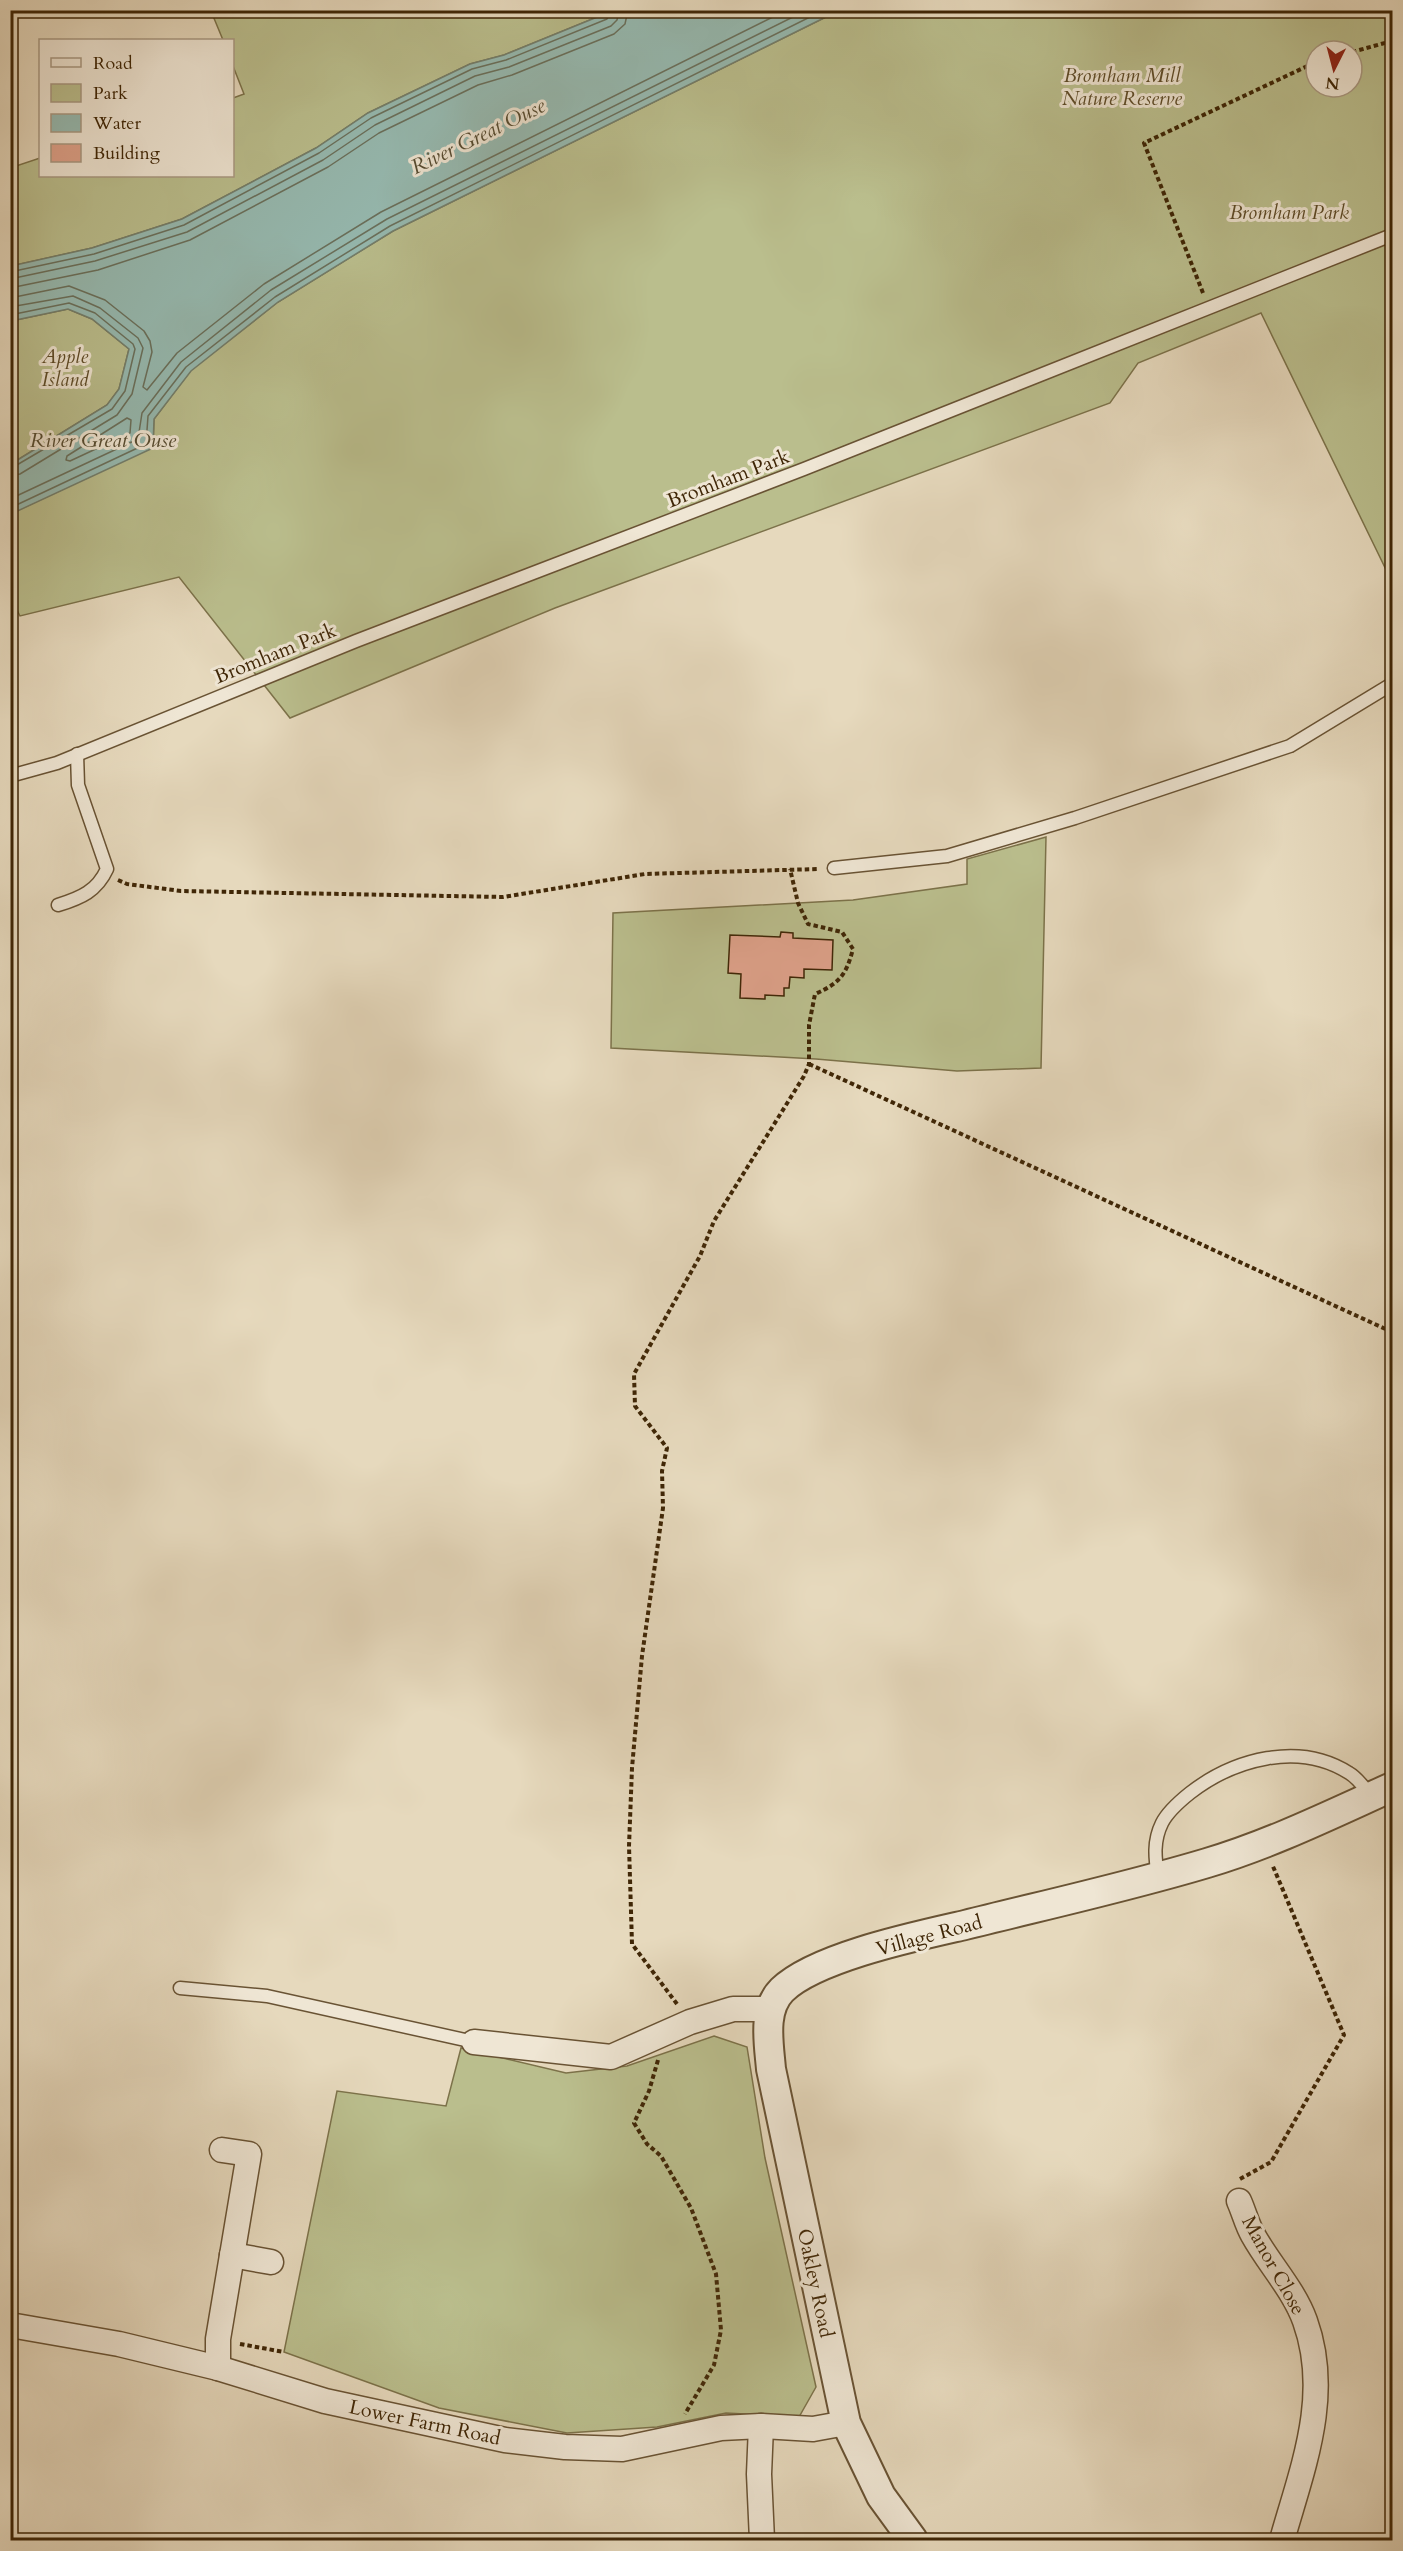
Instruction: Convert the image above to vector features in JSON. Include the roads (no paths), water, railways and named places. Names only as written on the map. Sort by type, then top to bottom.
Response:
[{"type":"street","name":"Village Road","points":[[771,2009],[780,1992],[797,1978],[820,1967],[893,1942],[1158,1877],[1264,1844],[1382,1792]]},
{"type":"street","points":[[474,2042],[611,2057],[690,2022],[733,2009],[771,2009]]},
{"type":"street","name":"Oakley Road","points":[[771,2009],[768,2024],[771,2069],[846,2423],[880,2496],[913,2541]]},
{"type":"street","points":[[218,2368],[218,2340],[249,2154],[222,2150]]},
{"type":"street","name":"Manor Close","points":[[1239,2201],[1252,2234],[1305,2321],[1313,2360],[1317,2393],[1313,2433],[1282,2541]]},
{"type":"street","points":[[232,2255],[271,2262]]},
{"type":"street","name":"Lower Farm Road","points":[[10,2325],[119,2344],[218,2368],[325,2401],[506,2440],[565,2447],[622,2449],[680,2439],[721,2428],[761,2426],[813,2429],[846,2423]]},
{"type":"street","points":[[761,2426],[759,2474],[762,2541]]},
{"type":"lane","name":"Bromham Park","points":[[10,776],[77,754],[356,641],[804,469],[1392,235]]},
{"type":"lane","points":[[834,868],[948,856],[1075,818],[1290,746],[1392,684]]},
{"type":"lane","points":[[58,905],[91,892],[102,880],[107,869],[78,786],[77,754]]},
{"type":"lane","points":[[1158,1877],[1154,1854],[1163,1821],[1181,1800],[1202,1784],[1246,1762],[1270,1758],[1302,1758],[1329,1764],[1351,1773],[1382,1792]]},
{"type":"lane","points":[[180,1988],[267,1996],[474,2042]]},
{"type":"water","name":"River Great Ouse","points":[[612,11],[838,11],[393,231],[278,302],[191,371],[154,419],[153,448],[11,514],[11,464],[107,405],[119,389],[129,349],[92,319],[68,309],[11,321],[11,266],[92,248],[182,219],[316,148],[368,113],[470,64],[504,55]]},
{"type":"park label","name":"Bromham Mill Nature Reserve","points":[[1122,86]]},
{"type":"park label","name":"Apple Island","points":[[65,368]]}]
